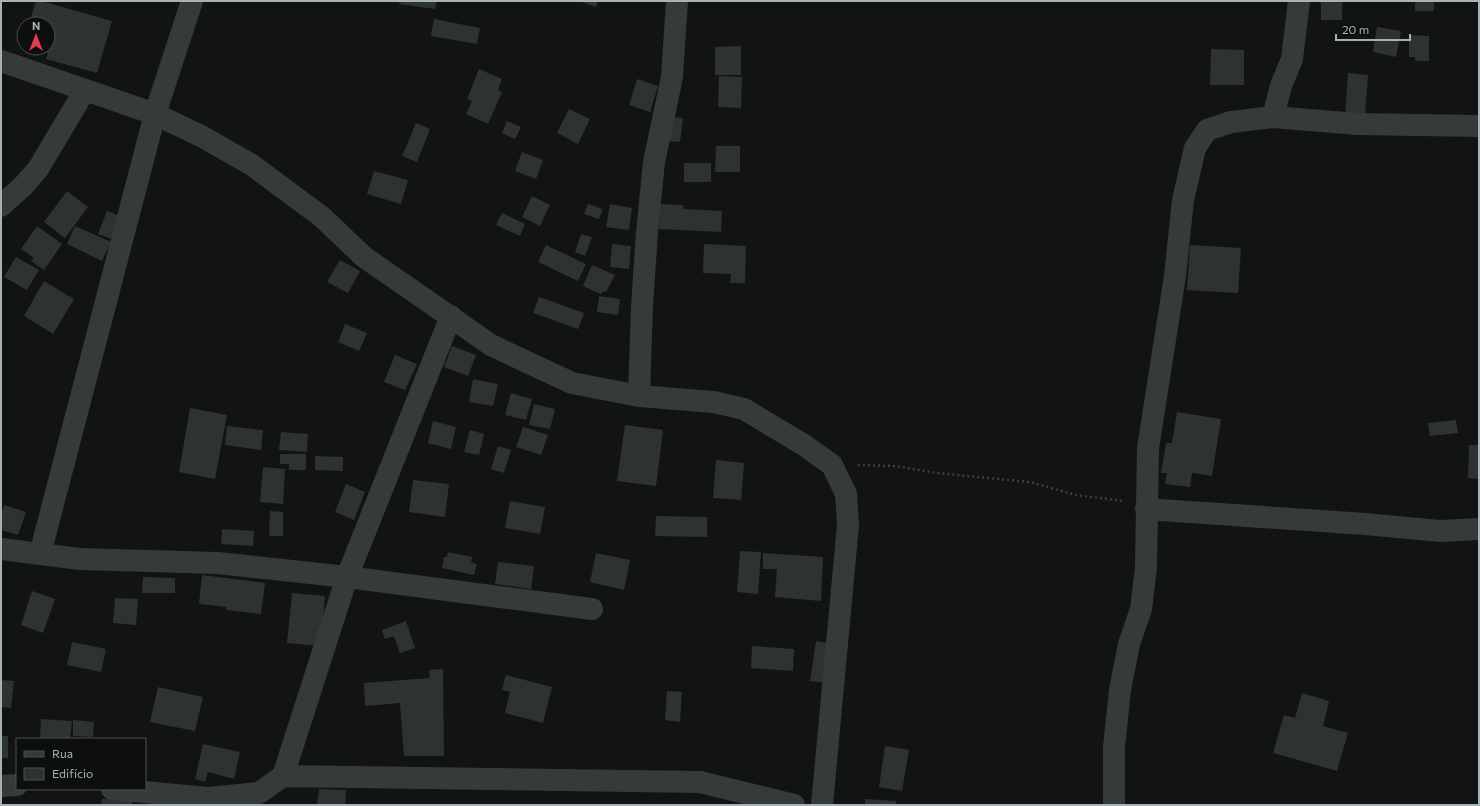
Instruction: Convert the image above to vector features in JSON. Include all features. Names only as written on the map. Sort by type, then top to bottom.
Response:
[{"type":"street","points":[[40,554],[155,114],[192,1]]},
{"type":"street","points":[[639,396],[642,306],[647,232],[654,162],[672,78],[677,1]]},
{"type":"street","points":[[1273,117],[1281,86],[1292,59],[1299,1]]},
{"type":"street","points":[[1,61],[155,114],[201,136],[252,165],[322,217],[364,257],[491,345],[572,383],[639,396],[714,402],[744,408],[832,465],[846,494],[848,525],[822,805]]},
{"type":"street","points":[[1,206],[23,186],[38,169],[85,90]]},
{"type":"street","points":[[1114,805],[1114,747],[1119,697],[1129,644],[1141,609],[1146,568],[1148,448],[1175,276],[1184,200],[1195,148],[1207,130],[1232,122],[1273,117],[1358,124],[1479,126]]},
{"type":"street","points":[[283,776],[347,577],[451,316]]},
{"type":"street","points":[[1146,510],[1365,524],[1440,531],[1479,529]]},
{"type":"street","points":[[1,549],[80,559],[218,563],[347,577],[592,609]]},
{"type":"street","points":[[123,790],[208,798],[259,793],[283,776],[700,782],[794,805]]},
{"type":"street","points":[[1,786],[16,785]]},
{"type":"path","points":[[832,465],[896,466],[936,472],[1030,482],[1076,495],[1119,499],[1146,510]]},
{"type":"building","points":[[36,1],[41,1],[112,21],[97,73],[46,59],[47,56],[56,56],[56,16],[31,16]]},
{"type":"building","points":[[400,1],[437,1],[435,9],[399,4]]},
{"type":"building","points":[[579,1],[598,1],[596,7]]},
{"type":"building","points":[[1321,1],[1342,1],[1342,20],[1321,20]]},
{"type":"building","points":[[1415,1],[1434,1],[1434,11],[1415,11]]},
{"type":"building","points":[[434,19],[480,28],[477,44],[431,36]]},
{"type":"building","points":[[1377,27],[1401,31],[1396,57],[1373,52]]},
{"type":"building","points":[[1409,35],[1429,36],[1429,61],[1415,61],[1415,57],[1409,57]]},
{"type":"building","points":[[741,46],[741,75],[715,75],[715,47]]},
{"type":"building","points":[[1211,49],[1244,50],[1244,85],[1210,85]]},
{"type":"building","points":[[479,69],[502,79],[498,90],[502,92],[488,124],[466,114],[472,101],[467,99]]},
{"type":"building","points":[[1348,73],[1368,75],[1365,116],[1345,116]]},
{"type":"building","points":[[719,76],[742,77],[741,108],[718,107]]},
{"type":"building","points":[[637,79],[658,86],[650,112],[629,105]]},
{"type":"building","points":[[569,109],[590,119],[578,144],[557,133]]},
{"type":"building","points":[[670,117],[683,118],[680,142],[668,141]]},
{"type":"building","points":[[507,121],[521,127],[515,139],[502,133]]},
{"type":"building","points":[[416,123],[430,129],[417,162],[402,156]]},
{"type":"building","points":[[716,146],[740,146],[740,172],[715,172]]},
{"type":"building","points":[[522,152],[543,160],[536,179],[515,171]]},
{"type":"building","points":[[684,163],[711,163],[711,182],[684,182]]},
{"type":"building","points":[[374,171],[408,180],[401,204],[367,194]]},
{"type":"building","points":[[67,191],[88,207],[65,238],[44,222]]},
{"type":"building","points":[[532,196],[550,205],[540,226],[522,217]]},
{"type":"building","points":[[588,204],[603,209],[599,219],[584,214]]},
{"type":"building","points":[[610,204],[632,208],[629,230],[606,227]]},
{"type":"building","points":[[660,204],[683,205],[683,209],[722,211],[721,232],[659,229]]},
{"type":"building","points":[[107,211],[121,216],[112,239],[98,234]]},
{"type":"building","points":[[502,213],[525,224],[520,236],[496,225]]},
{"type":"building","points":[[37,226],[62,244],[44,270],[31,261],[34,258],[21,249]]},
{"type":"building","points":[[75,226],[111,242],[102,261],[67,244]]},
{"type":"building","points":[[581,234],[592,237],[585,256],[575,252]]},
{"type":"building","points":[[612,244],[631,246],[629,269],[610,267]]},
{"type":"building","points":[[704,244],[746,246],[745,283],[730,283],[731,274],[703,273]]},
{"type":"building","points":[[546,245],[586,264],[578,281],[538,262]]},
{"type":"building","points":[[1190,245],[1241,248],[1238,293],[1187,290]]},
{"type":"building","points":[[16,257],[39,270],[27,290],[4,277]]},
{"type":"building","points":[[340,260],[360,271],[348,293],[327,282]]},
{"type":"building","points":[[592,265],[615,275],[606,292],[603,291],[601,294],[583,286]]},
{"type":"building","points":[[44,281],[74,299],[53,334],[24,316]]},
{"type":"building","points":[[599,296],[620,299],[618,315],[597,312]]},
{"type":"building","points":[[539,297],[584,313],[578,329],[533,313]]},
{"type":"building","points":[[345,324],[367,333],[359,351],[338,342]]},
{"type":"building","points":[[452,346],[476,355],[468,376],[444,367]]},
{"type":"building","points":[[395,355],[417,364],[405,390],[384,382]]},
{"type":"building","points":[[473,379],[498,384],[493,406],[469,402]]},
{"type":"building","points":[[511,393],[532,399],[526,420],[505,415]]},
{"type":"building","points":[[534,404],[555,409],[550,429],[529,425]]},
{"type":"building","points":[[190,408],[227,415],[215,479],[179,472]]},
{"type":"building","points":[[1177,412],[1221,419],[1212,476],[1192,473],[1190,487],[1165,484],[1167,473],[1161,473],[1166,443],[1172,443]]},
{"type":"building","points":[[1456,420],[1458,433],[1430,436],[1428,423]]},
{"type":"building","points":[[433,421],[456,427],[451,449],[428,443]]},
{"type":"building","points":[[625,425],[663,430],[656,486],[617,481]]},
{"type":"building","points":[[227,426],[263,430],[261,450],[225,445]]},
{"type":"building","points":[[523,427],[548,435],[541,455],[516,447]]},
{"type":"building","points":[[470,430],[484,434],[479,455],[464,452]]},
{"type":"building","points":[[281,432],[308,434],[307,452],[279,450]]},
{"type":"building","points":[[1469,445],[1479,445],[1479,479],[1468,478]]},
{"type":"building","points":[[498,446],[511,450],[504,473],[491,469]]},
{"type":"building","points":[[280,454],[306,454],[306,470],[289,470],[289,464],[280,464]]},
{"type":"building","points":[[315,456],[343,457],[343,471],[315,470]]},
{"type":"building","points":[[716,460],[744,463],[741,500],[713,498]]},
{"type":"building","points":[[263,467],[285,469],[283,504],[260,502]]},
{"type":"building","points":[[413,480],[449,484],[445,517],[409,512]]},
{"type":"building","points":[[346,484],[365,492],[354,520],[335,512]]},
{"type":"building","points":[[510,501],[545,507],[540,534],[505,528]]},
{"type":"building","points":[[4,505],[26,512],[18,535],[1,530],[1,516]]},
{"type":"building","points":[[270,511],[283,512],[283,536],[269,536]]},
{"type":"building","points":[[656,516],[707,517],[707,537],[655,536]]},
{"type":"building","points":[[222,529],[254,531],[253,546],[221,544]]},
{"type":"building","points":[[740,551],[761,552],[758,594],[737,592]]},
{"type":"building","points":[[448,552],[472,557],[471,562],[477,564],[474,575],[442,568],[444,557],[447,557]]},
{"type":"building","points":[[596,553],[630,560],[624,590],[590,582]]},
{"type":"building","points":[[763,553],[823,557],[821,601],[775,597],[777,569],[763,569]]},
{"type":"building","points":[[498,562],[534,566],[531,589],[495,584]]},
{"type":"building","points":[[202,575],[265,583],[261,614],[226,610],[227,607],[199,604]]},
{"type":"building","points":[[143,577],[175,578],[175,593],[142,593]]},
{"type":"building","points":[[32,591],[55,599],[43,633],[21,625]]},
{"type":"building","points":[[292,593],[325,596],[321,646],[287,643]]},
{"type":"building","points":[[115,598],[138,599],[136,625],[113,623]]},
{"type":"building","points":[[406,621],[415,648],[400,653],[394,636],[385,639],[382,630]]},
{"type":"building","points":[[816,641],[835,644],[829,683],[810,681]]},
{"type":"building","points":[[72,642],[106,649],[101,672],[67,665]]},
{"type":"building","points":[[752,646],[794,649],[793,671],[751,668]]},
{"type":"building","points":[[443,669],[444,756],[404,756],[400,703],[365,706],[364,683],[430,678],[429,670]]},
{"type":"building","points":[[506,675],[552,687],[543,723],[505,713],[510,692],[502,690]]},
{"type":"building","points":[[1,680],[14,681],[11,708],[1,707]]},
{"type":"building","points":[[158,687],[203,697],[195,731],[150,722]]},
{"type":"building","points":[[667,691],[682,692],[680,722],[665,720]]},
{"type":"building","points":[[1302,693],[1329,701],[1323,726],[1348,733],[1337,771],[1273,753],[1284,715],[1295,718]]},
{"type":"building","points":[[41,719],[72,721],[70,738],[40,738]]},
{"type":"building","points":[[73,720],[94,722],[93,737],[73,736]]},
{"type":"building","points":[[1,736],[8,736],[8,758],[1,758]]},
{"type":"building","points":[[203,744],[240,752],[234,779],[208,772],[205,782],[195,779]]},
{"type":"building","points":[[885,746],[909,750],[902,791],[879,787]]},
{"type":"building","points":[[319,789],[346,790],[345,805],[317,805]]},
{"type":"building","points":[[102,799],[132,800],[132,805],[101,805]]},
{"type":"building","points":[[865,799],[896,801],[896,805],[865,805]]}]
